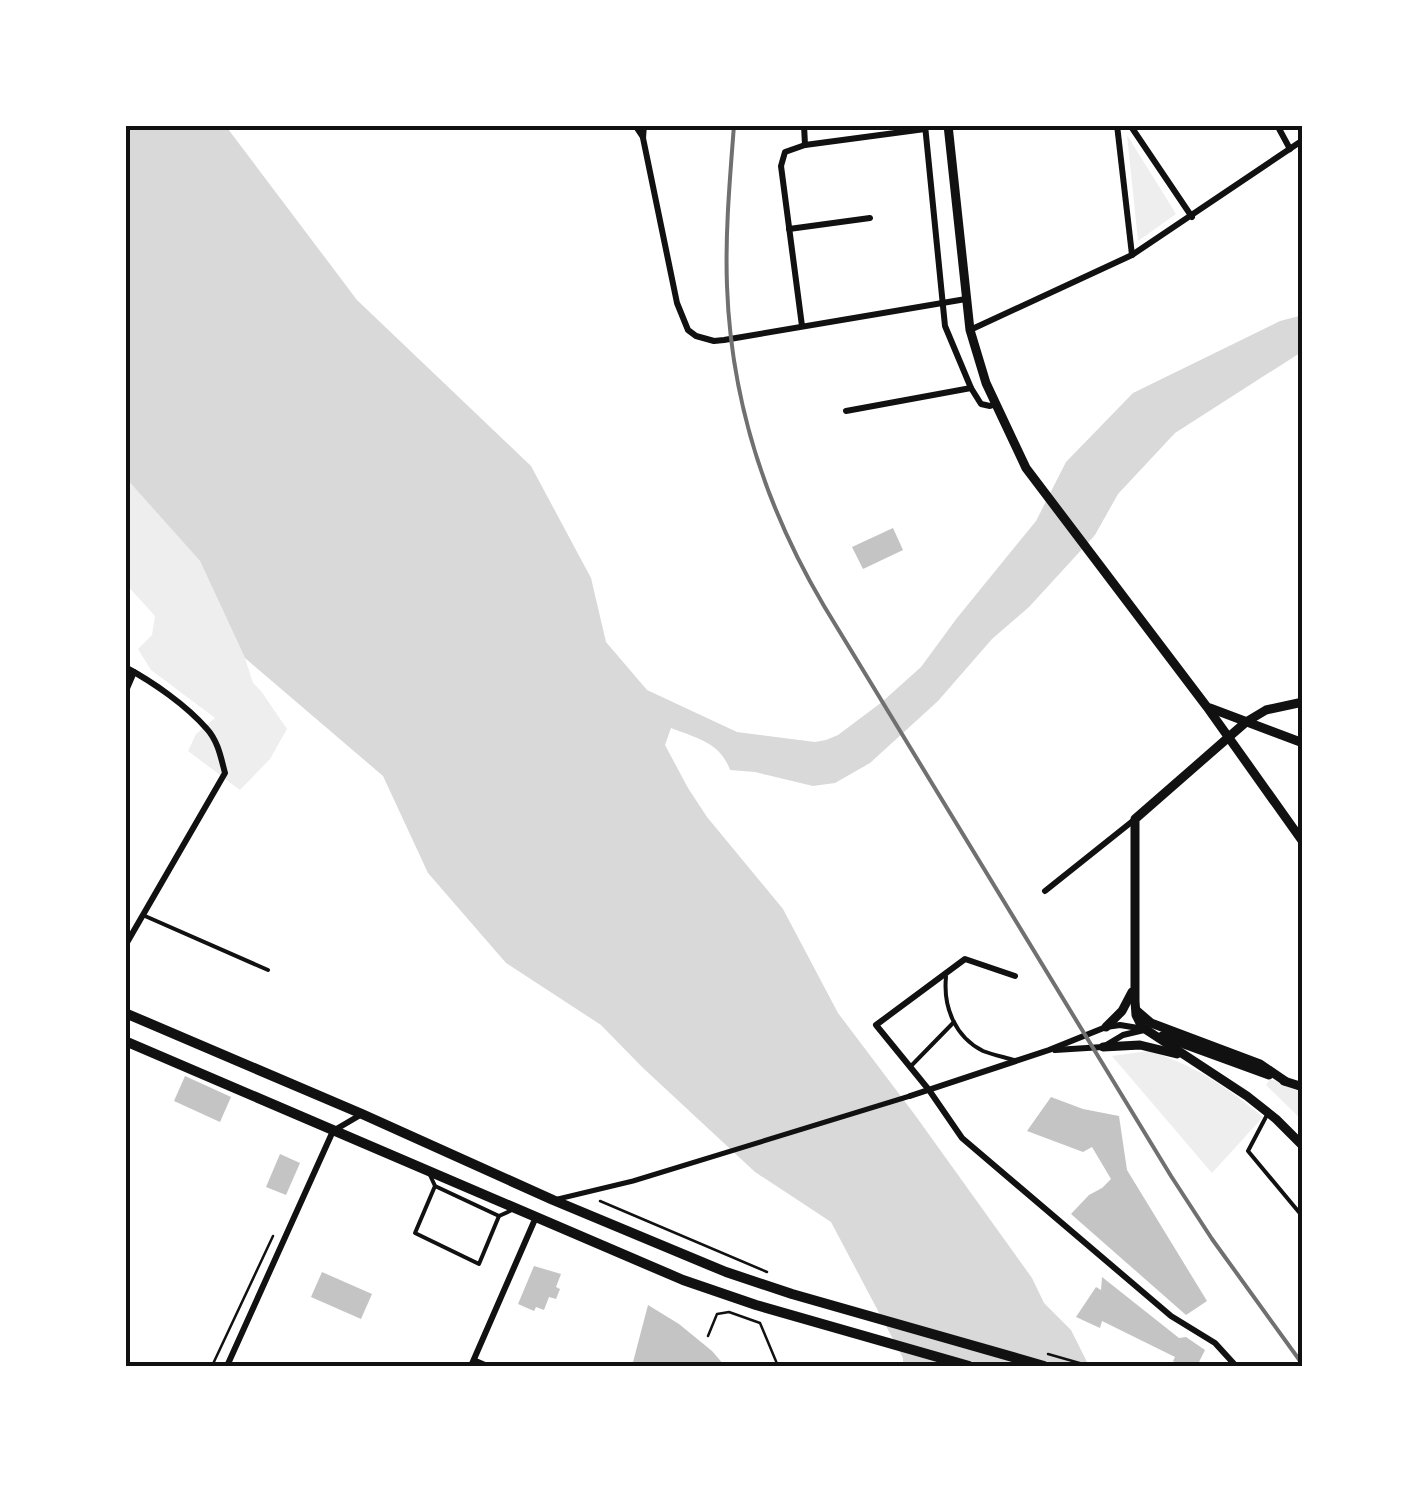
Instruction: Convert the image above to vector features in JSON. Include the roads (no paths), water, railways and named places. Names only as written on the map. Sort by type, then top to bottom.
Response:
[{"type":"main road","points":[[125,1013],[726,1272],[1044,1366]]},
{"type":"main road","points":[[125,1041],[720,1294],[969,1366]]},
{"type":"street","points":[[635,125],[643,138]]},
{"type":"street","points":[[644,125],[643,138],[677,304],[688,330],[696,336],[714,341],[966,299]]},
{"type":"street","points":[[804,125],[806,145]]},
{"type":"street","points":[[948,125],[970,330],[986,383],[1026,468],[1208,707],[1303,842]]},
{"type":"street","points":[[1117,125],[1132,255]]},
{"type":"street","points":[[1130,125],[1192,217]]},
{"type":"street","points":[[1277,125],[1290,148]]},
{"type":"street","points":[[802,326],[781,166],[785,152],[806,145],[925,127],[945,326],[971,388],[982,404],[996,404]]},
{"type":"street","points":[[970,330],[1132,255],[1303,140]]},
{"type":"street","points":[[789,228],[870,218]]},
{"type":"street","points":[[846,411],[971,388]]},
{"type":"street","points":[[125,667],[155,683],[208,730],[220,751],[225,772],[125,946]]},
{"type":"street","points":[[125,693],[134,672]]},
{"type":"street","points":[[1045,891],[1246,722],[1266,710],[1303,702]]},
{"type":"street","points":[[1208,707],[1303,743]]},
{"type":"street","points":[[1135,819],[1138,1019],[1145,1029],[1268,1113],[1303,1146]]},
{"type":"street","points":[[1015,976],[964,958],[876,1024],[962,1138],[1171,1316],[1215,1343],[1236,1366]]},
{"type":"street","points":[[1106,1028],[1128,1002],[1135,980]]},
{"type":"street","points":[[1136,1009],[1151,1022],[1260,1064],[1285,1081]]},
{"type":"street","points":[[553,1200],[633,1181],[910,1096],[1120,1025],[1145,1029],[1303,1087]]},
{"type":"street","points":[[1104,1047],[1123,1035],[1145,1029]]},
{"type":"street","points":[[1049,1050],[1152,1046],[1206,1068]]},
{"type":"street","points":[[227,1366],[333,1131],[362,1114]]},
{"type":"street","points":[[472,1362],[536,1217]]},
{"type":"lane","points":[[142,915],[268,970]]},
{"type":"lane","points":[[946,972],[945,992],[954,1022],[966,1039],[992,1054],[1017,1060]]},
{"type":"lane","points":[[910,1067],[954,1022]]},
{"type":"lane","points":[[1268,1113],[1248,1151],[1303,1217]]},
{"type":"lane","points":[[428,1171],[435,1186],[499,1216]]},
{"type":"lane","points":[[435,1186],[415,1233],[479,1264],[499,1216],[516,1208]]},
{"type":"lane","points":[[472,1362],[490,1366]]},
{"type":"railway","points":[[734,125],[727,246],[730,328],[744,412],[785,531],[824,606],[1171,1176],[1303,1365]]}]
